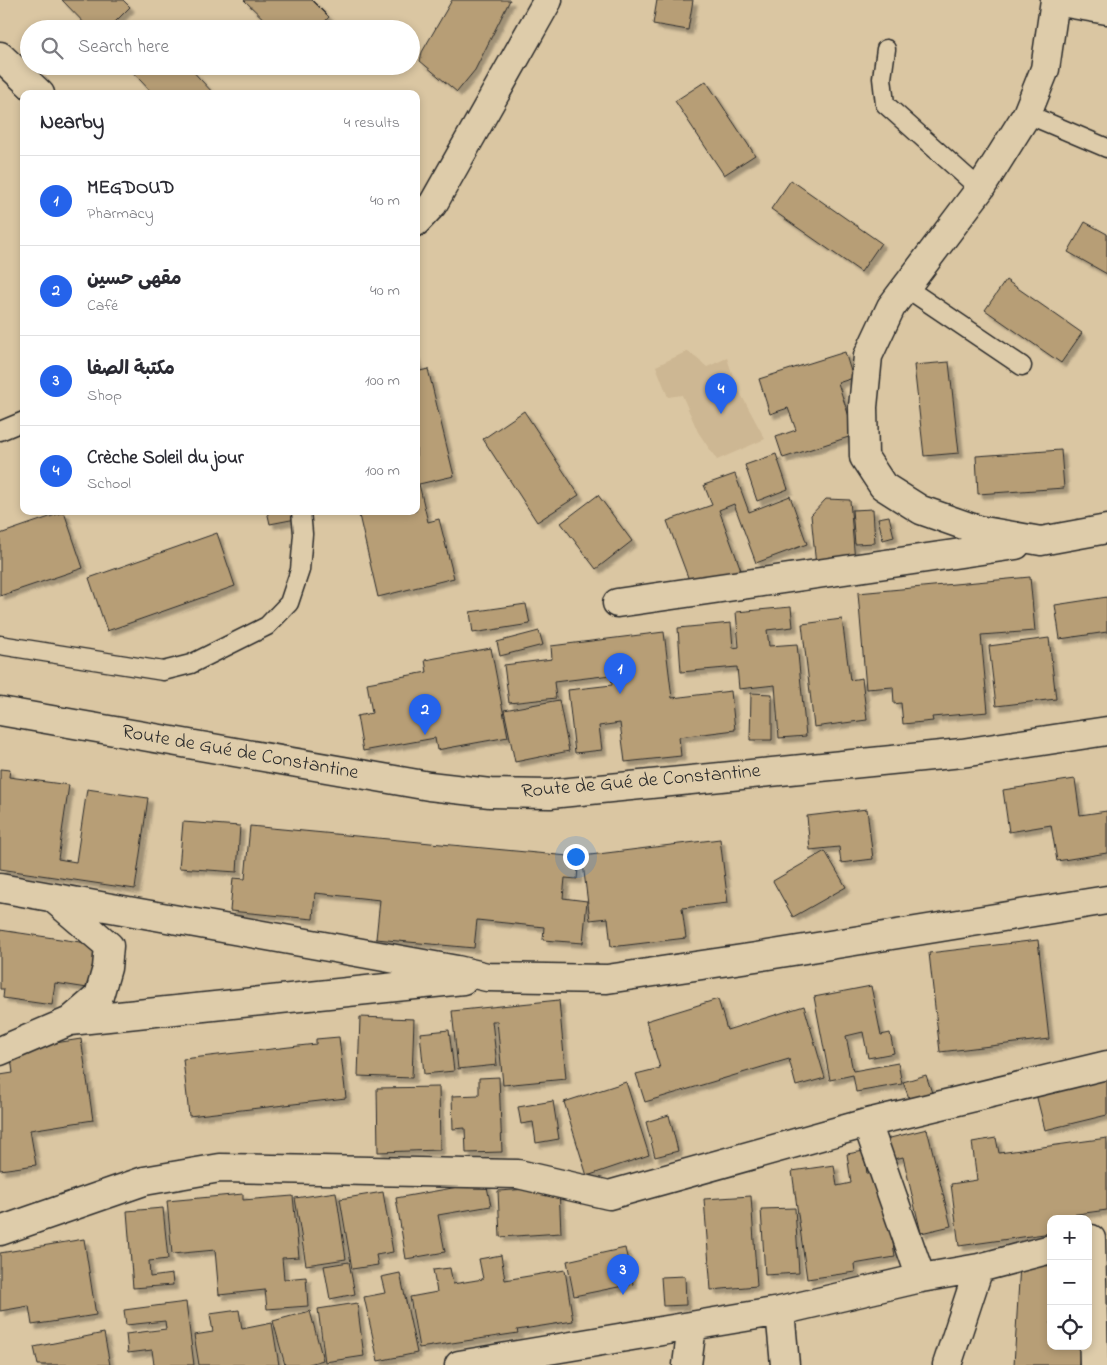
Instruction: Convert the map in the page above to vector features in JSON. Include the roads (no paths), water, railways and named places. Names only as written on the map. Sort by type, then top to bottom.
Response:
[{"type":"street","points":[[420,218],[433,204],[548,0]]},
{"type":"street","points":[[1042,541],[978,530],[920,510],[883,486],[864,457],[863,407],[868,356],[891,307],[980,189],[1027,114],[1045,69],[1055,1],[1107,10]]},
{"type":"street","points":[[0,56],[36,90]]},
{"type":"street","points":[[617,603],[1042,541],[1107,529]]},
{"type":"street","name":"Route de Gué de Constantine","points":[[0,711],[429,786],[490,793],[550,794],[933,756],[1107,731]]},
{"type":"street","points":[[0,888],[487,977]]},
{"type":"street","points":[[53,898],[108,946],[106,968],[99,996],[70,1021]]},
{"type":"street","points":[[0,1051],[70,1021],[487,977],[607,979],[765,956],[1107,900]]},
{"type":"street","points":[[0,1231],[144,1181],[220,1168],[518,1174],[608,1196],[867,1122],[1107,1065]]},
{"type":"street","points":[[867,1122],[920,1278]]},
{"type":"street","points":[[1094,1365],[1096,1238]]},
{"type":"street","points":[[459,1365],[780,1311],[920,1278],[979,1268],[1047,1251]]},
{"type":"street","points":[[947,1365],[979,1268]]},
{"type":"street","points":[[780,1311],[785,1365]]},
{"type":"street","points":[[687,1365],[692,1326]]},
{"type":"lane","points":[[886,48],[882,78],[885,104],[980,189]]},
{"type":"lane","points":[[1027,114],[1107,148]]},
{"type":"lane","points":[[905,287],[1022,366]]},
{"type":"lane","points":[[0,430],[20,422]]},
{"type":"lane","points":[[0,645],[163,671],[191,664],[267,626],[289,603],[300,570],[303,534],[301,515]]},
{"type":"place","name":"Crèche Soleil du jour","points":[[721,414]]},
{"type":"place","name":"MEGDOUD","points":[[620,694]]},
{"type":"place","name":"مقهى حسين","points":[[425,735]]},
{"type":"place","name":"مكتبة الصفا","points":[[623,1295]]}]
